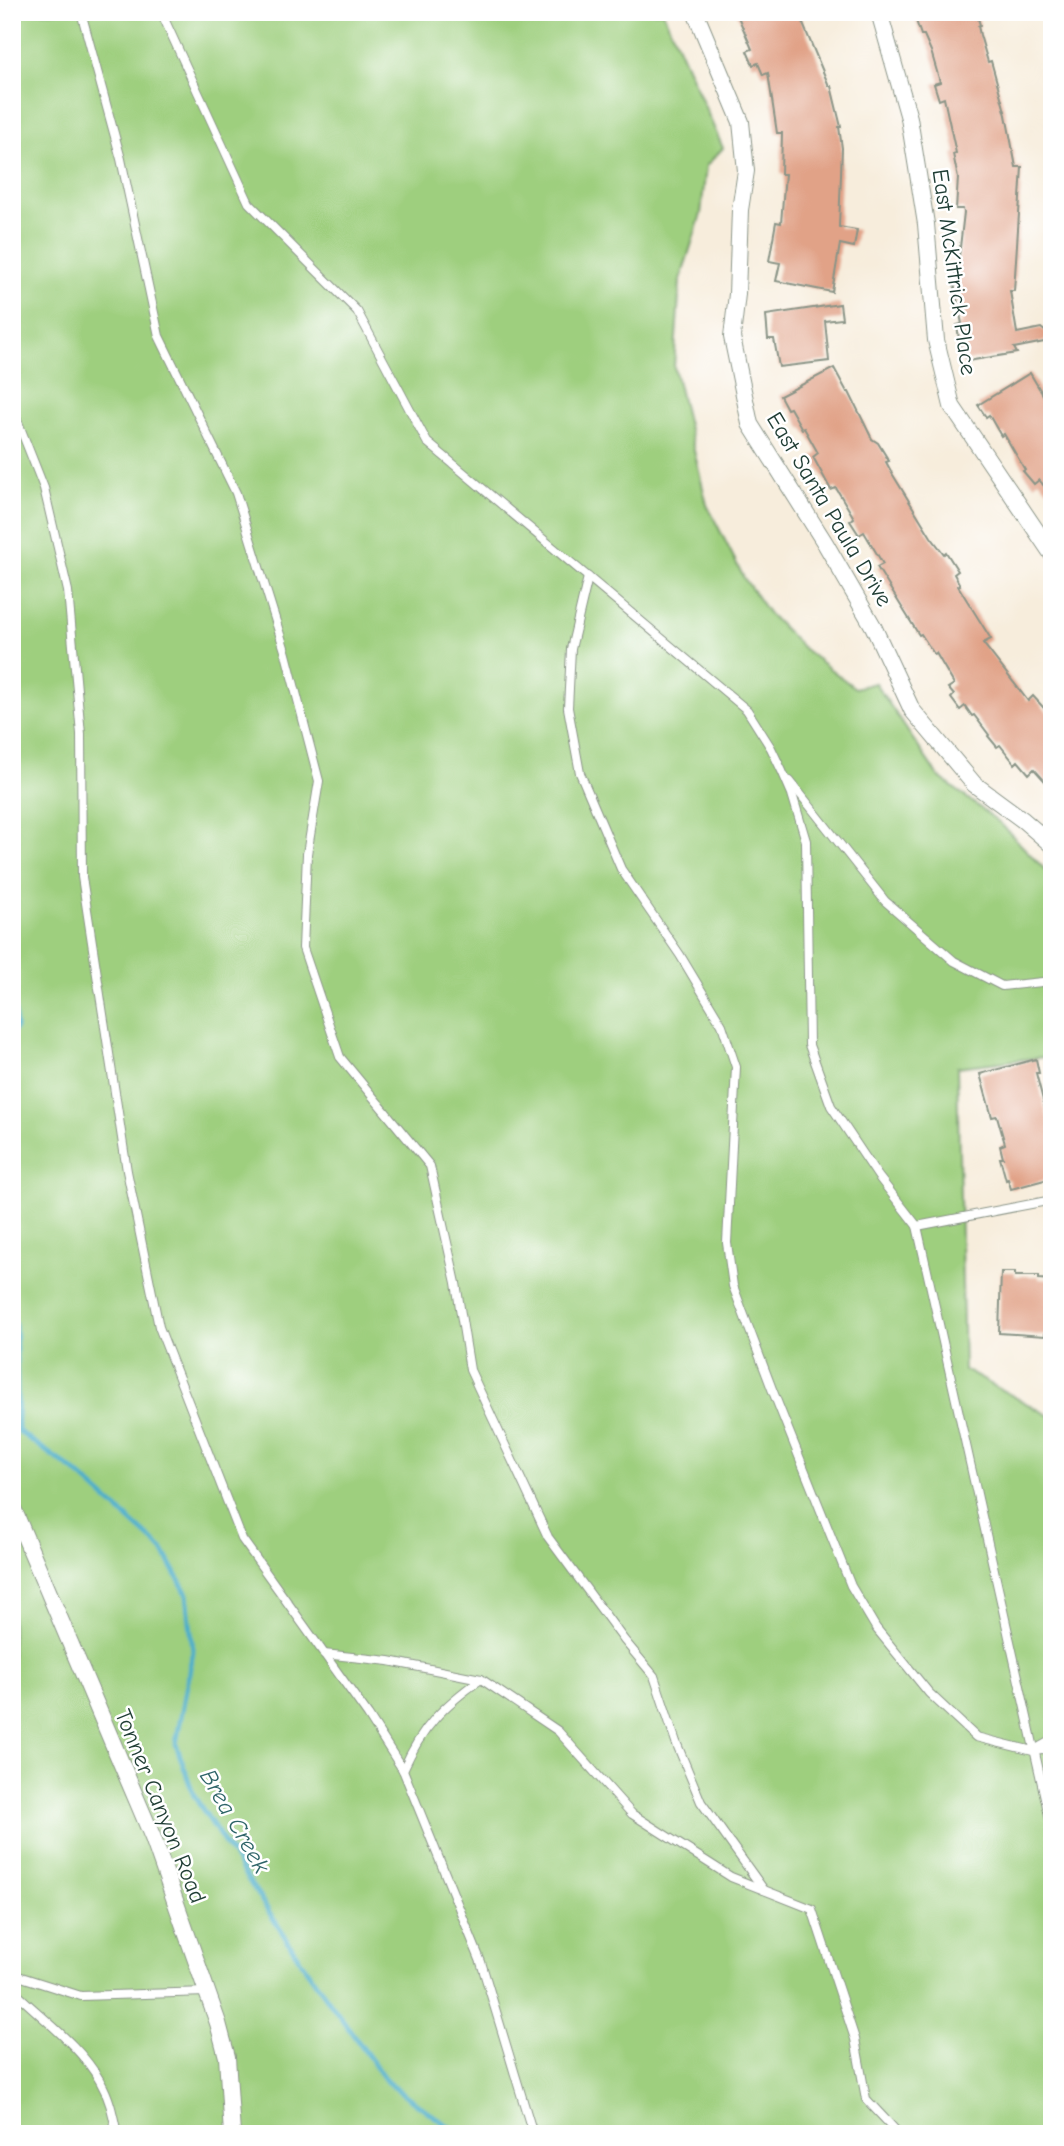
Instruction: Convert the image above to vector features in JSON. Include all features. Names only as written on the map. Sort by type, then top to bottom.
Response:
[{"type":"street","name":"East Santa Paula Drive","points":[[695,12],[741,122],[746,171],[740,210],[737,294],[732,337],[750,424],[825,543],[873,626],[912,710],[974,784],[1052,845]]},
{"type":"street","name":"East McKittrick Place","points":[[879,12],[909,118],[926,224],[936,340],[953,406],[1052,554]]},
{"type":"street","name":"Tonner Canyon Road","points":[[12,1506],[153,1839],[207,1992],[227,2057],[232,2134]]},
{"type":"lane","points":[[80,12],[121,159],[159,336],[236,493],[286,654],[319,781],[307,855],[303,947],[340,1057],[430,1166],[456,1283],[470,1370],[548,1536],[624,1640],[654,1676],[676,1742],[701,1802],[764,1890]]},
{"type":"lane","points":[[161,12],[249,203],[357,311],[427,442],[747,710],[771,748],[792,794],[806,841],[809,1045],[831,1106],[878,1176],[917,1226],[1032,1751],[1052,1829]]},
{"type":"lane","points":[[12,407],[44,488],[68,591],[81,734],[82,877],[127,1171],[159,1327],[242,1539],[368,1715],[403,1770],[481,1962],[533,2134]]},
{"type":"lane","points":[[588,577],[571,649],[568,708],[580,773],[621,869],[680,954],[722,1025],[736,1067],[727,1243],[733,1286],[850,1586],[876,1628],[929,1693],[976,1737],[1032,1751],[1052,1749]]},
{"type":"lane","points":[[782,771],[886,901],[954,961],[1002,986],[1052,981]]},
{"type":"lane","points":[[917,1226],[1046,1201]]},
{"type":"lane","points":[[324,1654],[389,1661],[481,1679],[558,1731],[632,1814],[731,1877],[811,1909],[855,2039],[866,2099],[899,2134]]},
{"type":"lane","points":[[403,1770],[415,1743],[431,1721],[452,1699],[481,1679]]},
{"type":"lane","points":[[1032,1751],[1052,1740]]},
{"type":"lane","points":[[12,1974],[81,1996],[207,1992]]},
{"type":"lane","points":[[12,1989],[81,2056],[100,2080],[112,2108],[117,2134]]},
{"type":"green space","points":[[12,12],[663,12],[723,148],[706,166],[701,214],[680,281],[674,367],[707,505],[744,578],[769,614],[804,649],[855,688],[875,683],[938,776],[1000,823],[1052,877],[1052,1056],[957,1067],[964,1370],[1052,1417],[1052,2134],[12,2134]]},
{"type":"building","points":[[736,12],[798,12],[831,86],[841,127],[839,227],[857,230],[854,247],[840,244],[832,292],[776,281],[780,263],[769,261],[776,222],[781,223],[785,174],[781,174],[782,133],[777,133],[768,73],[763,75],[758,63],[753,65],[747,51],[752,49]]},
{"type":"building","points":[[913,12],[976,12],[988,62],[991,61],[1006,115],[1016,167],[1022,167],[1014,291],[1010,291],[1017,333],[1041,328],[1047,337],[1044,342],[1014,348],[1017,353],[967,361],[965,352],[961,353],[957,325],[962,324],[954,283],[964,212],[963,209],[956,209],[958,178],[953,154],[956,153],[944,98],[939,100],[934,84],[940,82],[931,51],[924,35],[921,35]]},
{"type":"building","points":[[840,304],[842,319],[825,321],[829,361],[779,367],[774,339],[768,339],[766,315]]},
{"type":"building","points":[[834,368],[872,439],[878,443],[889,461],[886,462],[893,475],[931,537],[944,554],[946,552],[958,571],[954,574],[960,585],[958,586],[991,639],[983,643],[1028,701],[1033,696],[1052,717],[1052,789],[1034,769],[1029,774],[1018,761],[1015,764],[1000,745],[997,747],[974,715],[972,716],[965,706],[960,710],[951,698],[954,695],[948,688],[954,684],[936,653],[934,654],[921,634],[919,635],[877,567],[883,564],[864,532],[859,535],[850,521],[854,518],[836,488],[831,490],[813,457],[818,453],[804,428],[802,429],[790,408],[787,409],[780,396]]},
{"type":"building","points":[[1030,373],[1052,410],[1052,495],[1039,480],[1034,484],[1023,471],[1025,470],[1004,434],[1001,436],[989,415],[986,417],[978,405]]},
{"type":"building","points":[[1036,1059],[1039,1073],[1036,1073],[1052,1135],[1052,1178],[1011,1189],[1000,1158],[1003,1158],[1000,1146],[1005,1144],[997,1116],[992,1117],[980,1074]]},
{"type":"building","points":[[1001,1272],[1015,1272],[1015,1276],[1039,1276],[1039,1279],[1052,1280],[1052,1334],[1045,1336],[999,1333]]},
{"type":"waterway","name":"Brea Creek","points":[[12,986],[16,1028],[12,1032]]},
{"type":"waterway","name":"Brea Creek","points":[[12,1317],[15,1326],[18,1431],[77,1473],[163,1550],[187,1594],[193,1651],[176,1744],[194,1796],[302,1963],[387,2082],[459,2134]]}]
